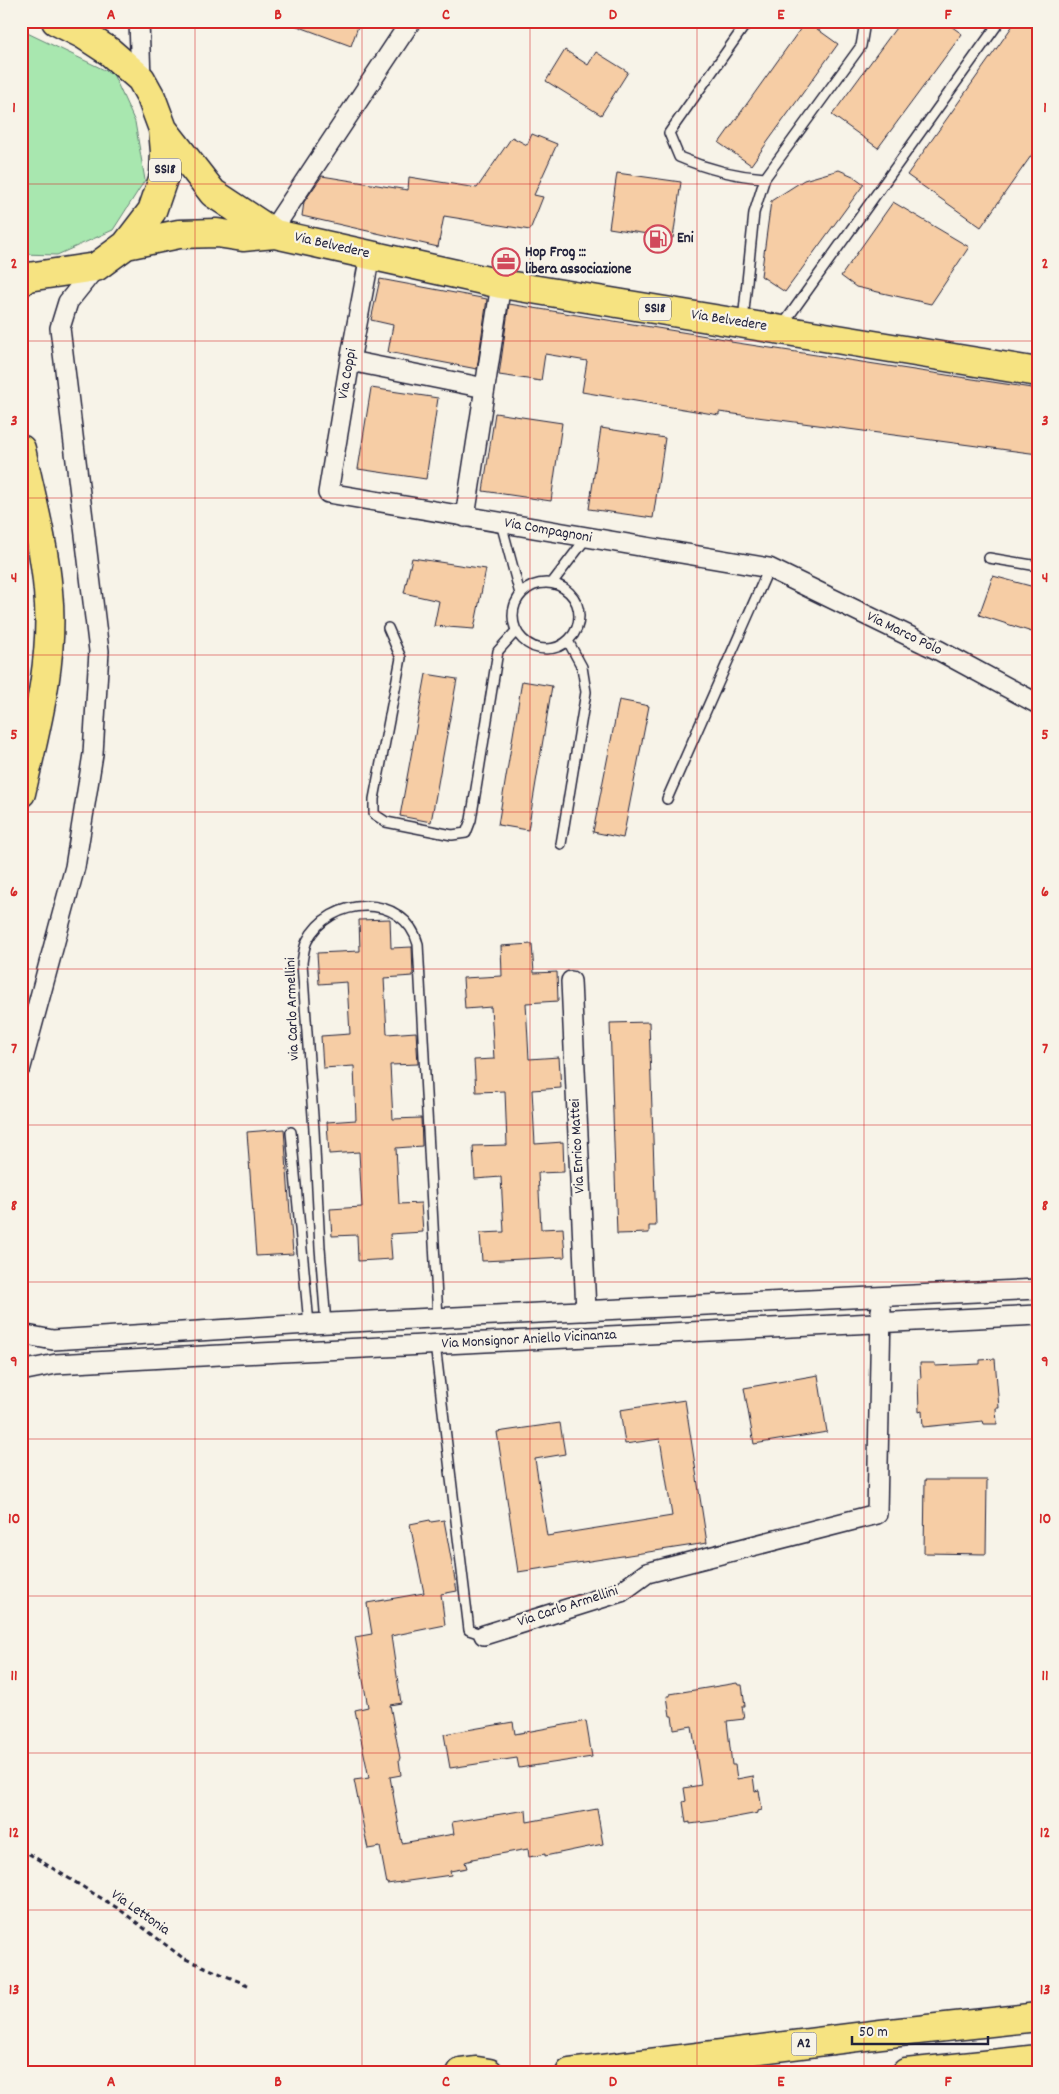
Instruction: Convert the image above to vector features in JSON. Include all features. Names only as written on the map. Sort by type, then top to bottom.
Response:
[{"type":"main road","name":"SS18","points":[[22,279],[96,267],[126,245],[152,211],[164,176],[166,152],[163,129],[151,97],[141,79],[110,52],[84,35],[56,21]]},
{"type":"main road","name":"SS18","points":[[163,129],[213,194],[275,234]]},
{"type":"main road","name":"SS18","points":[[126,245],[179,234],[217,233],[243,237],[275,234]]},
{"type":"main road","name":"Via Belvedere","points":[[275,234],[501,284],[1038,372]]},
{"type":"main road","points":[[21,449],[44,563],[50,619],[48,654],[40,707],[21,794]]},
{"type":"main road","name":"A2","points":[[570,2073],[881,2034],[1038,2017]]},
{"type":"main road","points":[[906,2073],[1038,2059]]},
{"type":"main road","points":[[461,2073],[477,2071],[490,2073]]},
{"type":"street","points":[[139,21],[141,79]]},
{"type":"street","points":[[275,234],[279,220],[411,21]]},
{"type":"street","name":"Via Coppi","points":[[328,493],[370,255]]},
{"type":"street","points":[[21,1067],[74,867],[94,754],[99,651],[60,328],[68,302],[96,267]]},
{"type":"street","points":[[465,517],[501,284]]},
{"type":"street","points":[[350,361],[485,388]]},
{"type":"street","name":"Via Compagnoni","points":[[328,493],[769,568]]},
{"type":"street","name":"Via Marco Polo","points":[[769,568],[940,651],[1038,704]]},
{"type":"street","name":"Via Enrico Mattei","points":[[571,981],[586,1311]]},
{"type":"street","name":"Via Monsignor Aniello Vicinanza","points":[[21,1334],[53,1340],[318,1324],[1038,1289]]},
{"type":"street","name":"Via Carlo Armellini","points":[[484,1634],[621,1592],[647,1573],[877,1514],[881,1296]]},
{"type":"street","name":"Via Monsignor Aniello Vicinanza","points":[[21,1371],[56,1364],[1038,1315]]},
{"type":"lane","points":[[748,21],[669,133],[679,157],[714,170],[739,176],[765,178]]},
{"type":"lane","points":[[779,330],[1000,21]]},
{"type":"lane","points":[[742,324],[754,213],[765,178],[861,46],[864,23]]},
{"type":"lane","points":[[501,523],[520,594]]},
{"type":"lane","points":[[552,583],[586,537]]},
{"type":"lane","points":[[989,558],[1038,566]]},
{"type":"lane","points":[[668,799],[769,568]]},
{"type":"lane","points":[[540,583],[552,583],[566,590],[574,598],[579,610],[577,627],[568,641],[558,647],[541,649],[522,640],[516,631],[512,618],[513,606],[520,594],[529,586],[540,583]]},
{"type":"lane","points":[[388,628],[401,658],[374,799],[374,814],[386,822],[452,835],[466,832],[471,820],[498,651],[516,631]]},
{"type":"lane","points":[[561,844],[586,692],[582,667],[568,641]]},
{"type":"lane","name":"via Carlo Armellini","points":[[318,1324],[320,1248],[302,963],[306,942],[311,934],[322,922],[339,910],[351,906],[392,911],[407,921],[416,935],[418,944],[438,1318]]},
{"type":"lane","points":[[291,1132],[318,1324]]},
{"type":"lane","name":"Via Carlo Armellini","points":[[435,1344],[469,1630],[484,1634]]},
{"type":"path","name":"Via Lettonia","points":[[21,1849],[119,1909],[183,1958],[250,1986]]},
{"type":"green space","points":[[21,30],[113,74],[135,122],[145,180],[113,230],[57,255],[21,254]]},
{"type":"building","points":[[289,21],[360,21],[351,46],[289,23]]},
{"type":"building","points":[[806,21],[838,44],[751,165],[719,143]]},
{"type":"building","points":[[901,21],[944,21],[962,34],[878,148],[832,115]]},
{"type":"building","points":[[1016,21],[1038,21],[1038,146],[981,227],[907,175]]},
{"type":"building","points":[[565,50],[588,65],[596,52],[628,72],[601,115],[546,81]]},
{"type":"building","points":[[532,134],[557,144],[534,195],[543,197],[530,230],[444,216],[438,247],[302,216],[304,202],[322,176],[408,190],[409,177],[477,188],[512,137],[527,145]]},
{"type":"building","points":[[839,170],[853,176],[864,184],[785,292],[761,276],[771,201],[804,180]]},
{"type":"building","points":[[617,173],[681,182],[673,238],[609,228]]},
{"type":"building","points":[[893,202],[969,247],[931,304],[856,287],[841,276]]},
{"type":"building","points":[[380,279],[487,299],[477,369],[388,352],[393,325],[371,320]]},
{"type":"building","points":[[509,304],[731,340],[731,342],[1038,389],[1038,454],[719,412],[719,415],[582,392],[587,361],[545,354],[541,381],[499,375]]},
{"type":"building","points":[[371,388],[438,398],[426,479],[358,469]]},
{"type":"building","points":[[495,413],[562,423],[551,501],[483,491]]},
{"type":"building","points":[[601,428],[665,438],[653,518],[589,509]]},
{"type":"building","points":[[412,558],[486,569],[474,629],[434,626],[439,601],[404,593]]},
{"type":"building","points":[[993,576],[1038,588],[1038,634],[979,615]]},
{"type":"building","points":[[426,674],[457,679],[431,822],[400,816]]},
{"type":"building","points":[[522,681],[552,686],[528,830],[498,825]]},
{"type":"building","points":[[619,700],[649,706],[623,838],[593,832]]},
{"type":"building","points":[[390,919],[391,948],[412,947],[413,976],[384,978],[387,1034],[416,1032],[418,1064],[390,1065],[393,1119],[421,1118],[422,1146],[396,1148],[399,1204],[421,1203],[423,1232],[390,1234],[392,1259],[358,1261],[357,1235],[332,1236],[330,1209],[362,1207],[359,1152],[329,1154],[327,1122],[356,1120],[354,1066],[323,1068],[321,1036],[350,1034],[347,982],[319,984],[317,953],[360,951],[359,920]]},
{"type":"building","points":[[532,944],[534,973],[557,972],[558,1001],[526,1003],[529,1059],[559,1057],[561,1088],[532,1090],[535,1144],[563,1142],[564,1172],[538,1173],[541,1229],[563,1228],[565,1257],[482,1261],[480,1233],[504,1232],[501,1177],[475,1179],[473,1146],[507,1145],[505,1091],[476,1092],[474,1060],[494,1059],[491,1007],[465,1009],[463,978],[502,976],[501,946]]},
{"type":"building","points":[[649,1022],[656,1226],[649,1226],[649,1233],[617,1234],[610,1023]]},
{"type":"building","points":[[284,1129],[293,1254],[256,1256],[247,1132]]},
{"type":"building","points":[[995,1359],[999,1408],[996,1408],[997,1424],[984,1424],[983,1421],[923,1427],[922,1411],[919,1412],[918,1379],[921,1379],[920,1363],[935,1363],[935,1366],[980,1364],[980,1360]]},
{"type":"building","points":[[818,1375],[827,1432],[754,1444],[744,1388]]},
{"type":"building","points":[[685,1400],[707,1543],[518,1572],[497,1432],[560,1423],[565,1454],[535,1459],[547,1536],[672,1516],[660,1439],[625,1444],[620,1410]]},
{"type":"building","points":[[925,1480],[987,1480],[986,1554],[924,1553]]},
{"type":"building","points":[[430,1520],[431,1522],[444,1520],[457,1591],[441,1594],[445,1625],[391,1636],[401,1703],[390,1705],[400,1758],[401,1775],[390,1777],[402,1843],[454,1834],[452,1822],[526,1810],[527,1822],[597,1809],[603,1844],[545,1856],[545,1854],[529,1857],[528,1849],[472,1859],[465,1862],[467,1868],[450,1871],[451,1875],[387,1884],[380,1847],[368,1849],[354,1780],[369,1778],[355,1710],[368,1707],[355,1637],[372,1634],[367,1603],[424,1593],[410,1524]]},
{"type":"building","points":[[737,1683],[742,1685],[745,1706],[742,1706],[744,1719],[727,1721],[732,1765],[735,1765],[737,1779],[753,1776],[755,1791],[759,1790],[762,1810],[758,1811],[758,1813],[721,1820],[686,1823],[683,1802],[686,1801],[684,1788],[701,1785],[692,1726],[674,1729],[667,1696]]},
{"type":"building","points":[[586,1721],[592,1757],[519,1768],[517,1758],[450,1768],[444,1734],[513,1722],[515,1734]]},
{"type":"place","name":"Eni","points":[[658,239]]},
{"type":"place","name":"Hop Frog ::: libera associazione","points":[[506,262]]}]
